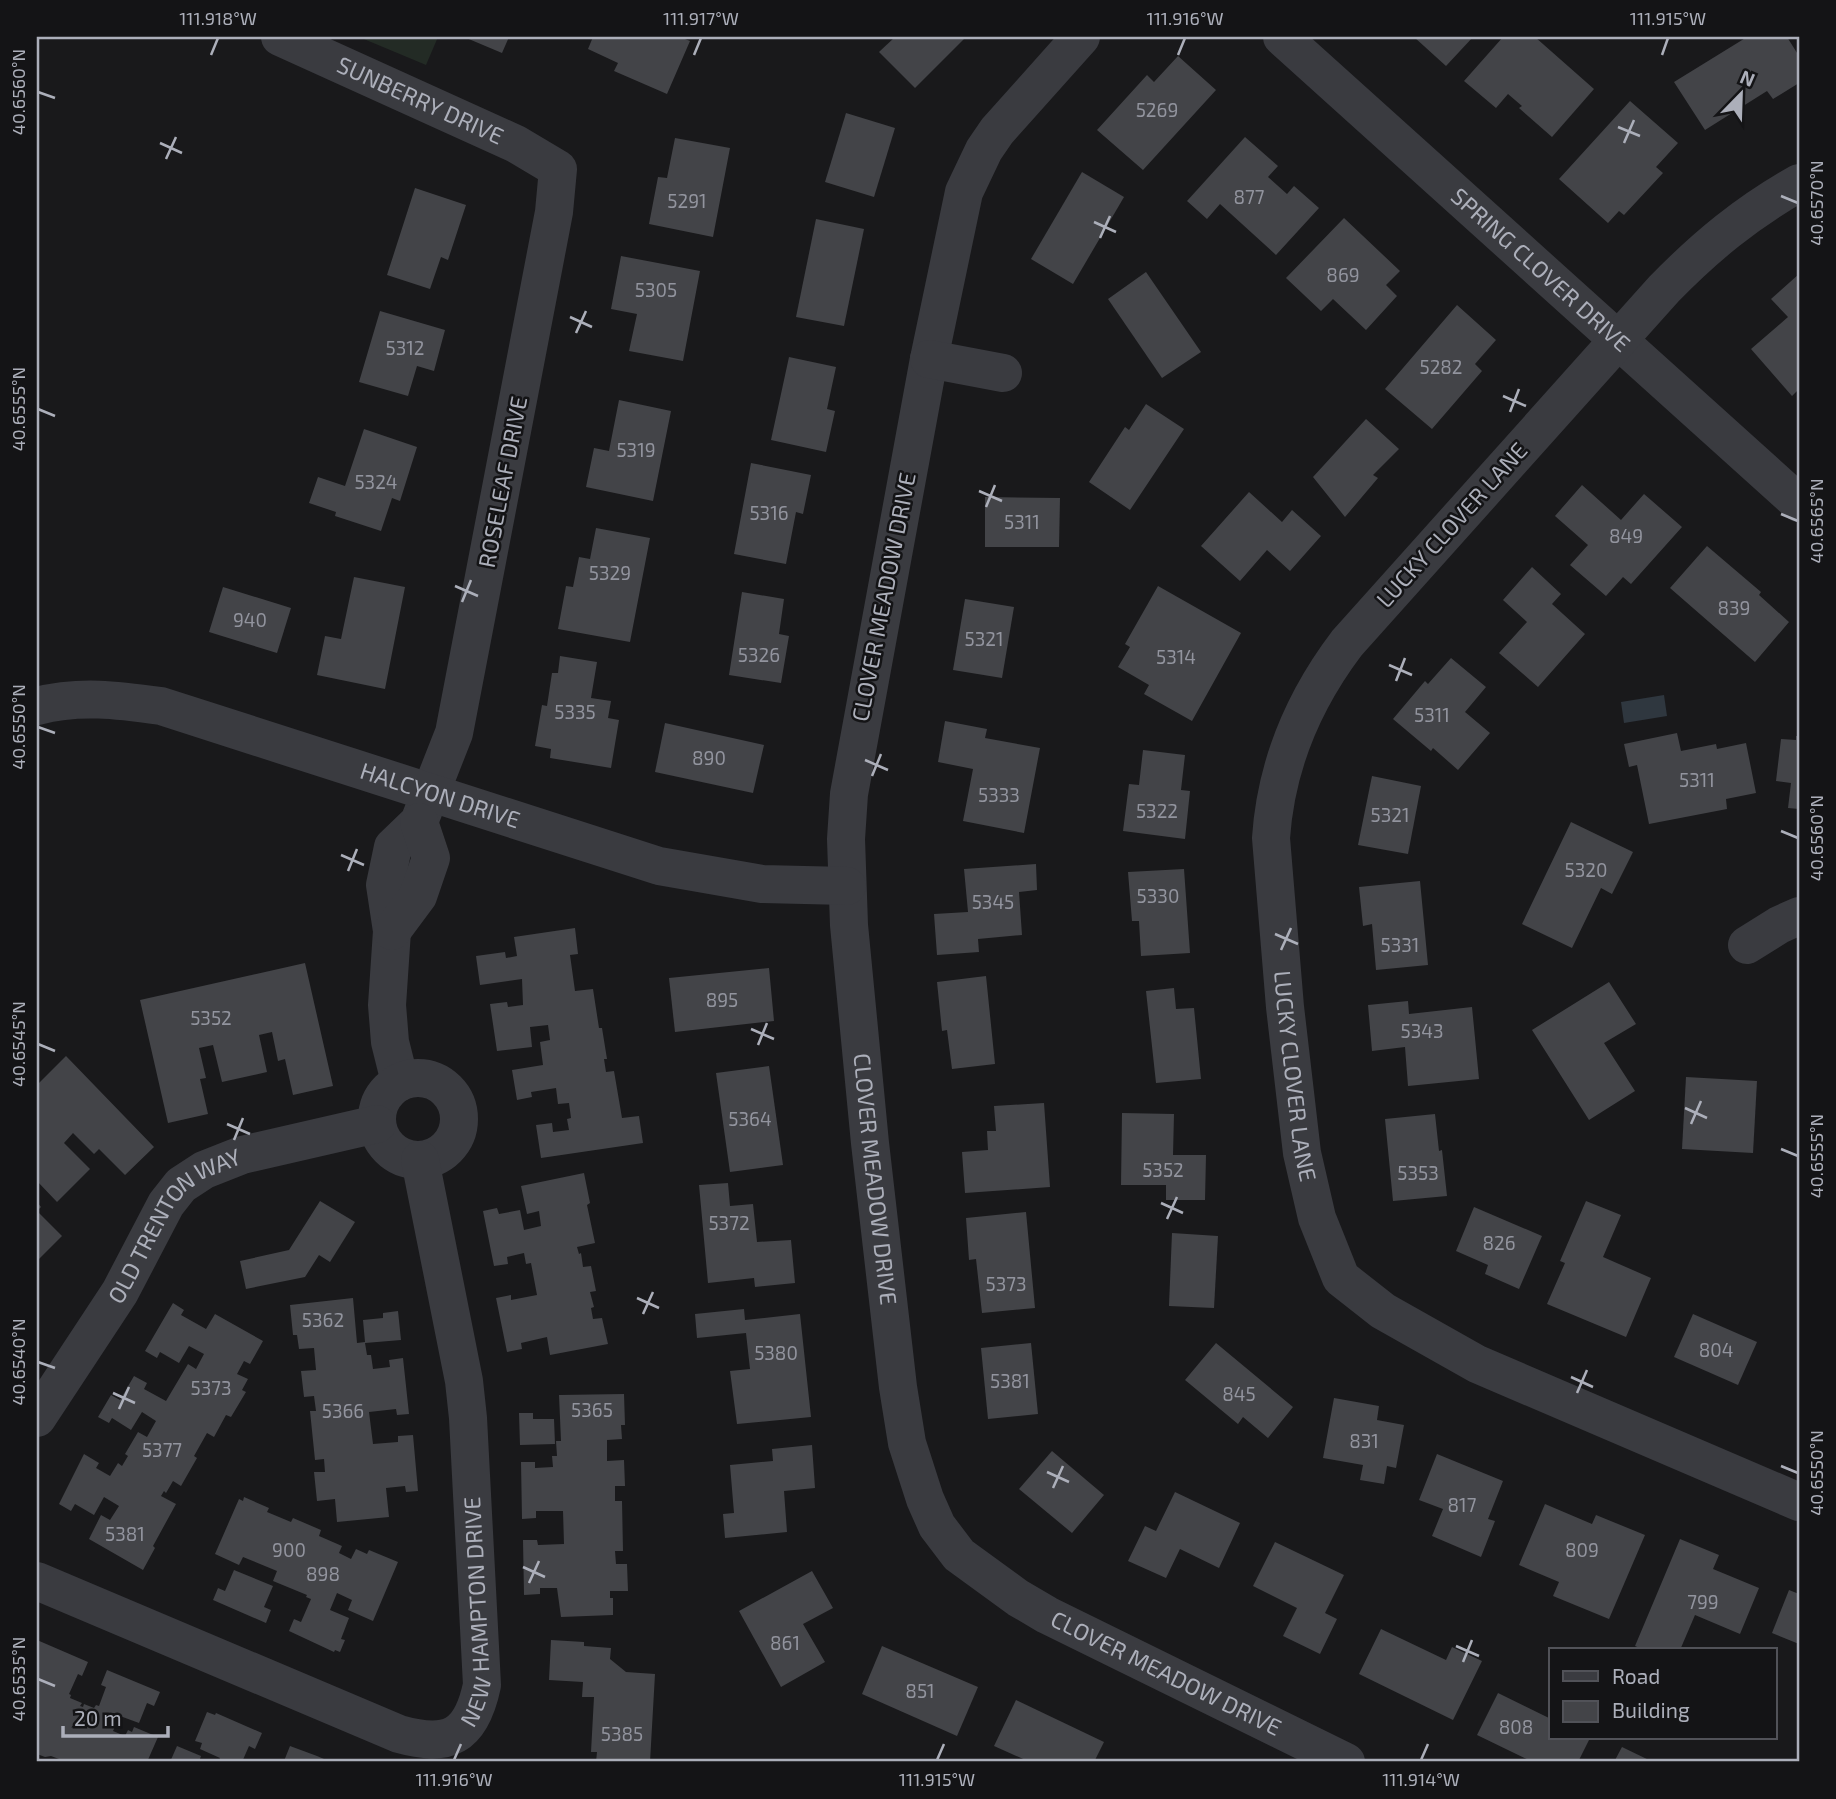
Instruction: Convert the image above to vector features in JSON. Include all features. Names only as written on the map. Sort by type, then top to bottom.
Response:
[{"type":"street","name":"SUNBERRY DRIVE","points":[[280,37],[516,144],[558,169]]},
{"type":"street","name":"CLOVER MEADOW DRIVE","points":[[1081,37],[997,131],[964,192],[929,359],[855,751],[848,805],[847,886],[870,1143],[901,1415],[915,1470],[937,1526],[959,1555],[987,1577],[1028,1603],[1346,1762]]},
{"type":"street","name":"SPRING CLOVER DRIVE","points":[[1282,37],[1799,503]]},
{"type":"street","name":"ROSELEAF DRIVE","points":[[425,807],[454,733],[554,212],[558,169]]},
{"type":"street","name":"LUCKY CLOVER LANE","points":[[1799,183],[1742,218],[1714,240],[1617,340],[1354,635],[1328,668],[1298,722],[1278,781],[1271,838],[1285,1007],[1302,1153],[1317,1218],[1340,1278],[1383,1311],[1441,1345],[1513,1380],[1799,1502]]},
{"type":"street","points":[[929,359],[1003,373]]},
{"type":"street","name":"HALCYON DRIVE","points":[[37,706],[60,700],[96,698],[161,706],[425,807],[671,868],[762,884],[847,886]]},
{"type":"street","points":[[400,1082],[390,1042],[387,1005],[392,931],[385,885],[393,847],[425,807]]},
{"type":"street","points":[[1747,945],[1799,916]]},
{"type":"street","points":[[423,1078],[437,1082],[448,1091],[456,1103],[460,1117],[458,1131],[451,1144],[440,1154],[420,1160],[401,1157],[383,1140],[377,1124],[380,1102],[387,1092],[400,1082],[423,1078]]},
{"type":"street","name":"OLD TRENTON WAY","points":[[37,1418],[120,1292],[166,1204],[181,1185],[204,1170],[242,1155],[377,1124]]},
{"type":"street","name":"NEW HAMPTON DRIVE","points":[[37,1581],[398,1734],[436,1741],[453,1736],[467,1724],[474,1713],[482,1685],[471,1444],[464,1381],[420,1160]]},
{"type":"shaded area","points":[[359,37],[438,37],[426,65]]},
{"type":"shaded area","points":[[1664,695],[1667,716],[1624,723],[1621,702]]},
{"type":"building","points":[[464,37],[509,37],[502,53]]},
{"type":"building","points":[[593,37],[680,37],[690,41],[667,94],[614,71],[618,63],[588,49]]},
{"type":"building","points":[[895,37],[966,37],[915,88],[879,52]]},
{"type":"building","points":[[1414,37],[1473,37],[1446,66]]},
{"type":"building","points":[[1503,37],[1535,37],[1594,89],[1552,137],[1519,108],[1522,106],[1508,94],[1496,108],[1464,81]]},
{"type":"building","points":[[1747,37],[1787,37],[1799,56],[1799,83],[1773,99],[1767,91],[1705,130],[1674,82]]},
{"type":"building","points":[[1178,56],[1216,90],[1143,170],[1097,130],[1147,75],[1154,82]]},
{"type":"building","points":[[1630,101],[1678,143],[1656,167],[1663,173],[1624,215],[1619,211],[1608,223],[1559,179]]},
{"type":"building","points":[[846,113],[895,128],[874,197],[825,182]]},
{"type":"building","points":[[1245,137],[1278,166],[1268,177],[1287,194],[1294,186],[1319,208],[1276,255],[1220,204],[1207,219],[1187,201]]},
{"type":"building","points":[[675,138],[730,148],[713,237],[649,224],[658,177],[667,178]]},
{"type":"building","points":[[1082,172],[1124,197],[1073,284],[1031,259]]},
{"type":"building","points":[[415,188],[466,205],[448,260],[441,257],[430,289],[387,275]]},
{"type":"building","points":[[1344,218],[1400,271],[1386,285],[1397,296],[1366,330],[1333,299],[1321,311],[1286,278]]},
{"type":"building","points":[[816,219],[864,229],[844,326],[796,317]]},
{"type":"building","points":[[621,256],[700,271],[683,361],[629,351],[637,314],[611,309]]},
{"type":"building","points":[[1146,272],[1201,352],[1162,378],[1108,299]]},
{"type":"building","points":[[1799,274],[1799,389],[1792,396],[1751,349],[1788,317],[1771,299]]},
{"type":"building","points":[[1457,305],[1496,340],[1475,364],[1482,371],[1432,429],[1385,389]]},
{"type":"building","points":[[380,311],[445,330],[434,371],[417,366],[408,396],[359,382]]},
{"type":"building","points":[[789,357],[836,367],[827,409],[835,411],[826,452],[771,440]]},
{"type":"building","points":[[619,400],[671,411],[653,501],[586,487],[594,448],[609,451]]},
{"type":"building","points":[[1146,404],[1184,429],[1130,510],[1089,482],[1125,427],[1129,430]]},
{"type":"building","points":[[1366,419],[1399,449],[1373,475],[1378,478],[1345,517],[1313,477]]},
{"type":"building","points":[[364,429],[417,447],[400,501],[392,498],[381,531],[335,516],[336,512],[309,503],[318,477],[345,486]]},
{"type":"building","points":[[751,463],[811,475],[803,514],[796,512],[786,564],[734,554]]},
{"type":"building","points":[[1582,485],[1621,520],[1644,494],[1682,527],[1631,584],[1623,577],[1606,596],[1570,565],[1588,545],[1555,516]]},
{"type":"building","points":[[1249,492],[1282,522],[1292,510],[1321,536],[1290,571],[1267,550],[1240,581],[1201,546]]},
{"type":"building","points":[[985,497],[1060,498],[1059,547],[985,547]]},
{"type":"building","points":[[596,528],[650,538],[630,642],[558,629],[566,586],[573,587],[579,557],[590,559]]},
{"type":"building","points":[[1707,546],[1761,592],[1759,595],[1789,622],[1755,662],[1670,588]]},
{"type":"building","points":[[1532,567],[1561,594],[1552,604],[1585,634],[1538,687],[1499,653],[1527,622],[1503,600]]},
{"type":"building","points":[[354,577],[405,587],[385,689],[317,675],[325,636],[341,639]]},
{"type":"building","points":[[1158,586],[1241,633],[1192,721],[1144,694],[1149,685],[1118,667],[1130,647],[1125,644]]},
{"type":"building","points":[[223,587],[291,608],[277,653],[209,632]]},
{"type":"building","points":[[742,592],[784,599],[779,634],[789,636],[781,683],[729,675]]},
{"type":"building","points":[[965,599],[1014,607],[1002,678],[953,670]]},
{"type":"building","points":[[560,656],[597,662],[591,698],[611,701],[608,718],[619,720],[611,768],[550,758],[551,749],[535,746],[542,705],[547,706],[552,673],[558,673]]},
{"type":"building","points":[[1451,658],[1486,687],[1465,712],[1490,733],[1458,770],[1393,719],[1425,681],[1428,684]]},
{"type":"building","points":[[945,721],[987,729],[985,738],[1040,748],[1024,833],[963,821],[973,769],[938,762]]},
{"type":"building","points":[[665,723],[764,745],[753,793],[655,772]]},
{"type":"building","points":[[1677,733],[1681,751],[1716,744],[1717,749],[1746,743],[1756,793],[1726,799],[1727,809],[1649,824],[1637,765],[1629,767],[1624,744]]},
{"type":"building","points":[[1796,736],[1799,736],[1799,809],[1788,808],[1791,783],[1776,781],[1781,739],[1796,740]]},
{"type":"building","points":[[1143,750],[1185,755],[1181,790],[1190,791],[1185,839],[1123,831],[1129,784],[1139,785]]},
{"type":"building","points":[[1372,776],[1421,786],[1408,854],[1358,845]]},
{"type":"building","points":[[1571,822],[1633,852],[1612,894],[1601,888],[1572,948],[1522,924]]},
{"type":"building","points":[[1036,864],[1037,890],[1019,892],[1022,935],[978,939],[979,952],[937,955],[934,914],[968,912],[964,869]]},
{"type":"building","points":[[1184,869],[1190,953],[1141,956],[1139,921],[1132,921],[1128,872]]},
{"type":"building","points":[[1420,881],[1428,965],[1376,970],[1372,924],[1363,926],[1359,887]]},
{"type":"building","points":[[575,928],[578,954],[570,955],[575,991],[593,989],[607,1059],[604,1059],[606,1072],[614,1071],[622,1118],[639,1116],[643,1143],[541,1158],[536,1125],[552,1123],[553,1132],[569,1130],[569,1103],[558,1104],[556,1088],[531,1092],[532,1097],[517,1100],[512,1070],[543,1065],[540,1042],[550,1040],[548,1025],[530,1027],[532,1047],[497,1051],[490,1004],[507,1002],[508,1007],[523,1005],[522,979],[480,985],[476,956],[505,952],[506,958],[517,956],[514,937]]},
{"type":"building","points":[[305,963],[333,1086],[293,1095],[285,1059],[278,1061],[272,1032],[259,1035],[267,1072],[222,1082],[213,1045],[199,1048],[206,1078],[200,1079],[208,1114],[168,1123],[140,1000]]},
{"type":"building","points":[[769,968],[774,1021],[675,1032],[669,978]]},
{"type":"building","points":[[986,976],[995,1064],[952,1069],[947,1030],[942,1031],[937,982]]},
{"type":"building","points":[[1609,982],[1636,1024],[1604,1043],[1635,1091],[1589,1120],[1532,1030]]},
{"type":"building","points":[[1174,988],[1176,1009],[1194,1008],[1201,1079],[1156,1083],[1146,991]]},
{"type":"building","points":[[1408,1001],[1409,1014],[1472,1007],[1479,1079],[1408,1086],[1405,1047],[1372,1051],[1368,1005]]},
{"type":"building","points":[[66,1056],[154,1147],[125,1175],[99,1149],[94,1154],[73,1133],[64,1143],[90,1169],[57,1202],[37,1181],[37,1085]]},
{"type":"building","points":[[769,1066],[783,1165],[730,1172],[716,1073]]},
{"type":"building","points":[[1686,1077],[1757,1081],[1753,1153],[1682,1149]]},
{"type":"building","points":[[1044,1103],[1050,1187],[965,1193],[962,1152],[988,1150],[987,1131],[996,1131],[994,1106]]},
{"type":"building","points":[[1122,1113],[1174,1114],[1173,1155],[1206,1155],[1205,1200],[1166,1200],[1166,1185],[1121,1185]]},
{"type":"building","points":[[1435,1114],[1447,1196],[1393,1201],[1385,1119]]},
{"type":"building","points":[[584,1173],[595,1243],[577,1247],[579,1254],[581,1253],[583,1267],[591,1266],[596,1291],[590,1292],[594,1307],[591,1308],[593,1319],[602,1318],[608,1344],[550,1355],[547,1337],[521,1343],[522,1349],[507,1352],[496,1298],[511,1295],[511,1300],[537,1295],[531,1263],[526,1264],[524,1253],[507,1257],[508,1264],[494,1266],[483,1211],[497,1208],[499,1214],[520,1210],[524,1230],[541,1226],[539,1211],[527,1214],[521,1186]]},
{"type":"building","points":[[728,1183],[730,1206],[753,1204],[757,1242],[791,1240],[795,1283],[755,1287],[754,1278],[708,1283],[699,1185]]},
{"type":"building","points":[[320,1201],[355,1222],[330,1262],[319,1255],[305,1277],[246,1289],[240,1261],[289,1250]]},
{"type":"building","points":[[1586,1201],[1621,1215],[1603,1257],[1651,1278],[1626,1337],[1547,1304],[1565,1263],[1560,1261]]},
{"type":"building","points":[[1474,1207],[1542,1236],[1519,1289],[1485,1274],[1488,1265],[1456,1251]]},
{"type":"building","points":[[37,1211],[62,1236],[37,1261]]},
{"type":"building","points":[[1026,1212],[1035,1308],[982,1313],[976,1259],[969,1260],[966,1218]]},
{"type":"building","points":[[1172,1233],[1218,1236],[1214,1308],[1169,1306]]},
{"type":"building","points":[[353,1298],[357,1343],[365,1342],[363,1320],[383,1318],[383,1313],[398,1311],[401,1340],[365,1343],[367,1355],[371,1355],[373,1369],[390,1367],[389,1360],[403,1358],[409,1414],[397,1415],[396,1409],[369,1412],[373,1444],[398,1442],[398,1436],[413,1435],[418,1491],[406,1492],[405,1486],[386,1488],[389,1517],[337,1522],[335,1499],[317,1501],[314,1472],[325,1472],[324,1459],[315,1460],[310,1411],[316,1411],[314,1396],[304,1397],[301,1371],[316,1370],[314,1348],[299,1349],[297,1335],[293,1335],[290,1305]]},
{"type":"building","points":[[173,1303],[184,1310],[181,1315],[206,1329],[215,1314],[263,1341],[250,1364],[244,1361],[237,1374],[248,1379],[242,1390],[246,1392],[231,1417],[226,1415],[214,1437],[207,1433],[181,1486],[173,1481],[161,1496],[176,1504],[143,1570],[89,1539],[101,1515],[110,1520],[119,1506],[104,1497],[94,1515],[75,1504],[71,1511],[59,1504],[84,1454],[99,1463],[96,1468],[110,1476],[118,1463],[122,1466],[128,1456],[125,1454],[138,1432],[147,1437],[156,1421],[142,1412],[131,1430],[112,1418],[109,1423],[98,1417],[111,1395],[120,1400],[134,1376],[147,1383],[144,1389],[166,1401],[188,1364],[196,1369],[204,1354],[189,1346],[179,1363],[160,1352],[157,1358],[145,1351]]},
{"type":"building","points":[[744,1309],[745,1320],[800,1314],[811,1417],[737,1424],[730,1371],[750,1369],[746,1333],[697,1338],[695,1314]]},
{"type":"building","points":[[1693,1314],[1757,1342],[1738,1385],[1674,1357]]},
{"type":"building","points":[[1031,1343],[1038,1414],[988,1419],[981,1348]]},
{"type":"building","points":[[1216,1343],[1293,1407],[1268,1438],[1243,1417],[1238,1424],[1185,1380]]},
{"type":"building","points":[[624,1394],[625,1425],[621,1425],[622,1439],[607,1440],[607,1461],[624,1460],[625,1486],[615,1486],[615,1501],[622,1501],[623,1551],[615,1551],[616,1564],[627,1564],[628,1591],[610,1591],[610,1598],[613,1598],[613,1615],[561,1617],[557,1588],[540,1588],[540,1594],[524,1595],[523,1540],[537,1540],[538,1545],[564,1544],[563,1511],[536,1511],[536,1518],[522,1519],[521,1462],[535,1462],[535,1468],[553,1467],[552,1456],[557,1456],[556,1441],[561,1441],[559,1395]]},
{"type":"building","points":[[1334,1398],[1379,1406],[1377,1420],[1404,1425],[1396,1468],[1387,1466],[1384,1484],[1360,1480],[1363,1465],[1323,1458]]},
{"type":"building","points":[[519,1413],[533,1413],[533,1419],[554,1419],[555,1444],[520,1445]]},
{"type":"building","points":[[812,1445],[815,1488],[784,1491],[787,1532],[725,1538],[723,1514],[734,1513],[730,1465],[773,1461],[772,1449]]},
{"type":"building","points":[[1052,1451],[1104,1495],[1072,1533],[1019,1489]]},
{"type":"building","points":[[1437,1454],[1503,1481],[1488,1519],[1495,1521],[1481,1557],[1432,1536],[1443,1509],[1419,1500]]},
{"type":"building","points":[[1175,1492],[1240,1523],[1219,1568],[1180,1549],[1166,1578],[1128,1561],[1145,1526],[1156,1531]]},
{"type":"building","points":[[244,1497],[269,1508],[267,1512],[291,1522],[293,1518],[321,1530],[319,1536],[342,1546],[339,1553],[351,1559],[356,1549],[367,1554],[369,1550],[398,1562],[373,1621],[348,1610],[352,1600],[337,1593],[330,1610],[349,1618],[341,1639],[345,1640],[340,1652],[334,1652],[289,1631],[294,1619],[301,1622],[311,1599],[273,1581],[277,1571],[243,1557],[239,1565],[215,1554],[239,1499],[243,1501]]},
{"type":"building","points":[[1545,1504],[1592,1524],[1596,1515],[1645,1535],[1609,1619],[1553,1596],[1559,1582],[1519,1565]]},
{"type":"building","points":[[1680,1539],[1719,1555],[1713,1569],[1759,1588],[1740,1634],[1695,1615],[1681,1648],[1635,1646]]},
{"type":"building","points":[[1275,1542],[1344,1575],[1325,1613],[1337,1619],[1320,1654],[1283,1636],[1297,1608],[1253,1586]]},
{"type":"building","points":[[234,1570],[273,1586],[264,1607],[271,1610],[266,1623],[213,1600],[218,1588],[225,1591]]},
{"type":"building","points":[[812,1571],[833,1608],[803,1624],[825,1662],[781,1687],[739,1611]]},
{"type":"building","points":[[1789,1590],[1799,1594],[1799,1644],[1772,1633]]},
{"type":"building","points":[[1381,1629],[1446,1660],[1452,1647],[1482,1661],[1453,1720],[1359,1674]]},
{"type":"building","points":[[37,1640],[88,1662],[82,1676],[78,1674],[69,1694],[70,1698],[82,1703],[80,1706],[99,1706],[106,1687],[101,1685],[107,1670],[160,1692],[154,1706],[147,1703],[139,1723],[120,1716],[113,1731],[125,1736],[128,1730],[132,1732],[134,1727],[158,1737],[147,1762],[67,1762],[37,1754]]},
{"type":"building","points":[[551,1640],[584,1642],[584,1646],[611,1648],[610,1659],[626,1672],[655,1674],[650,1762],[596,1762],[597,1752],[591,1752],[594,1697],[582,1697],[583,1682],[549,1680]]},
{"type":"building","points":[[882,1646],[978,1687],[957,1736],[862,1694]]},
{"type":"building","points":[[1498,1693],[1549,1718],[1549,1740],[1589,1740],[1578,1762],[1533,1762],[1477,1735]]},
{"type":"building","points":[[1016,1700],[1104,1742],[1094,1762],[1030,1762],[994,1746]]},
{"type":"building","points":[[207,1712],[216,1713],[262,1733],[255,1749],[249,1746],[242,1762],[218,1762],[220,1758],[200,1749],[202,1743],[195,1741]]},
{"type":"building","points":[[177,1746],[201,1756],[199,1762],[170,1762]]},
{"type":"building","points":[[290,1746],[331,1762],[284,1761]]},
{"type":"building","points":[[1622,1747],[1653,1762],[1614,1762]]}]
